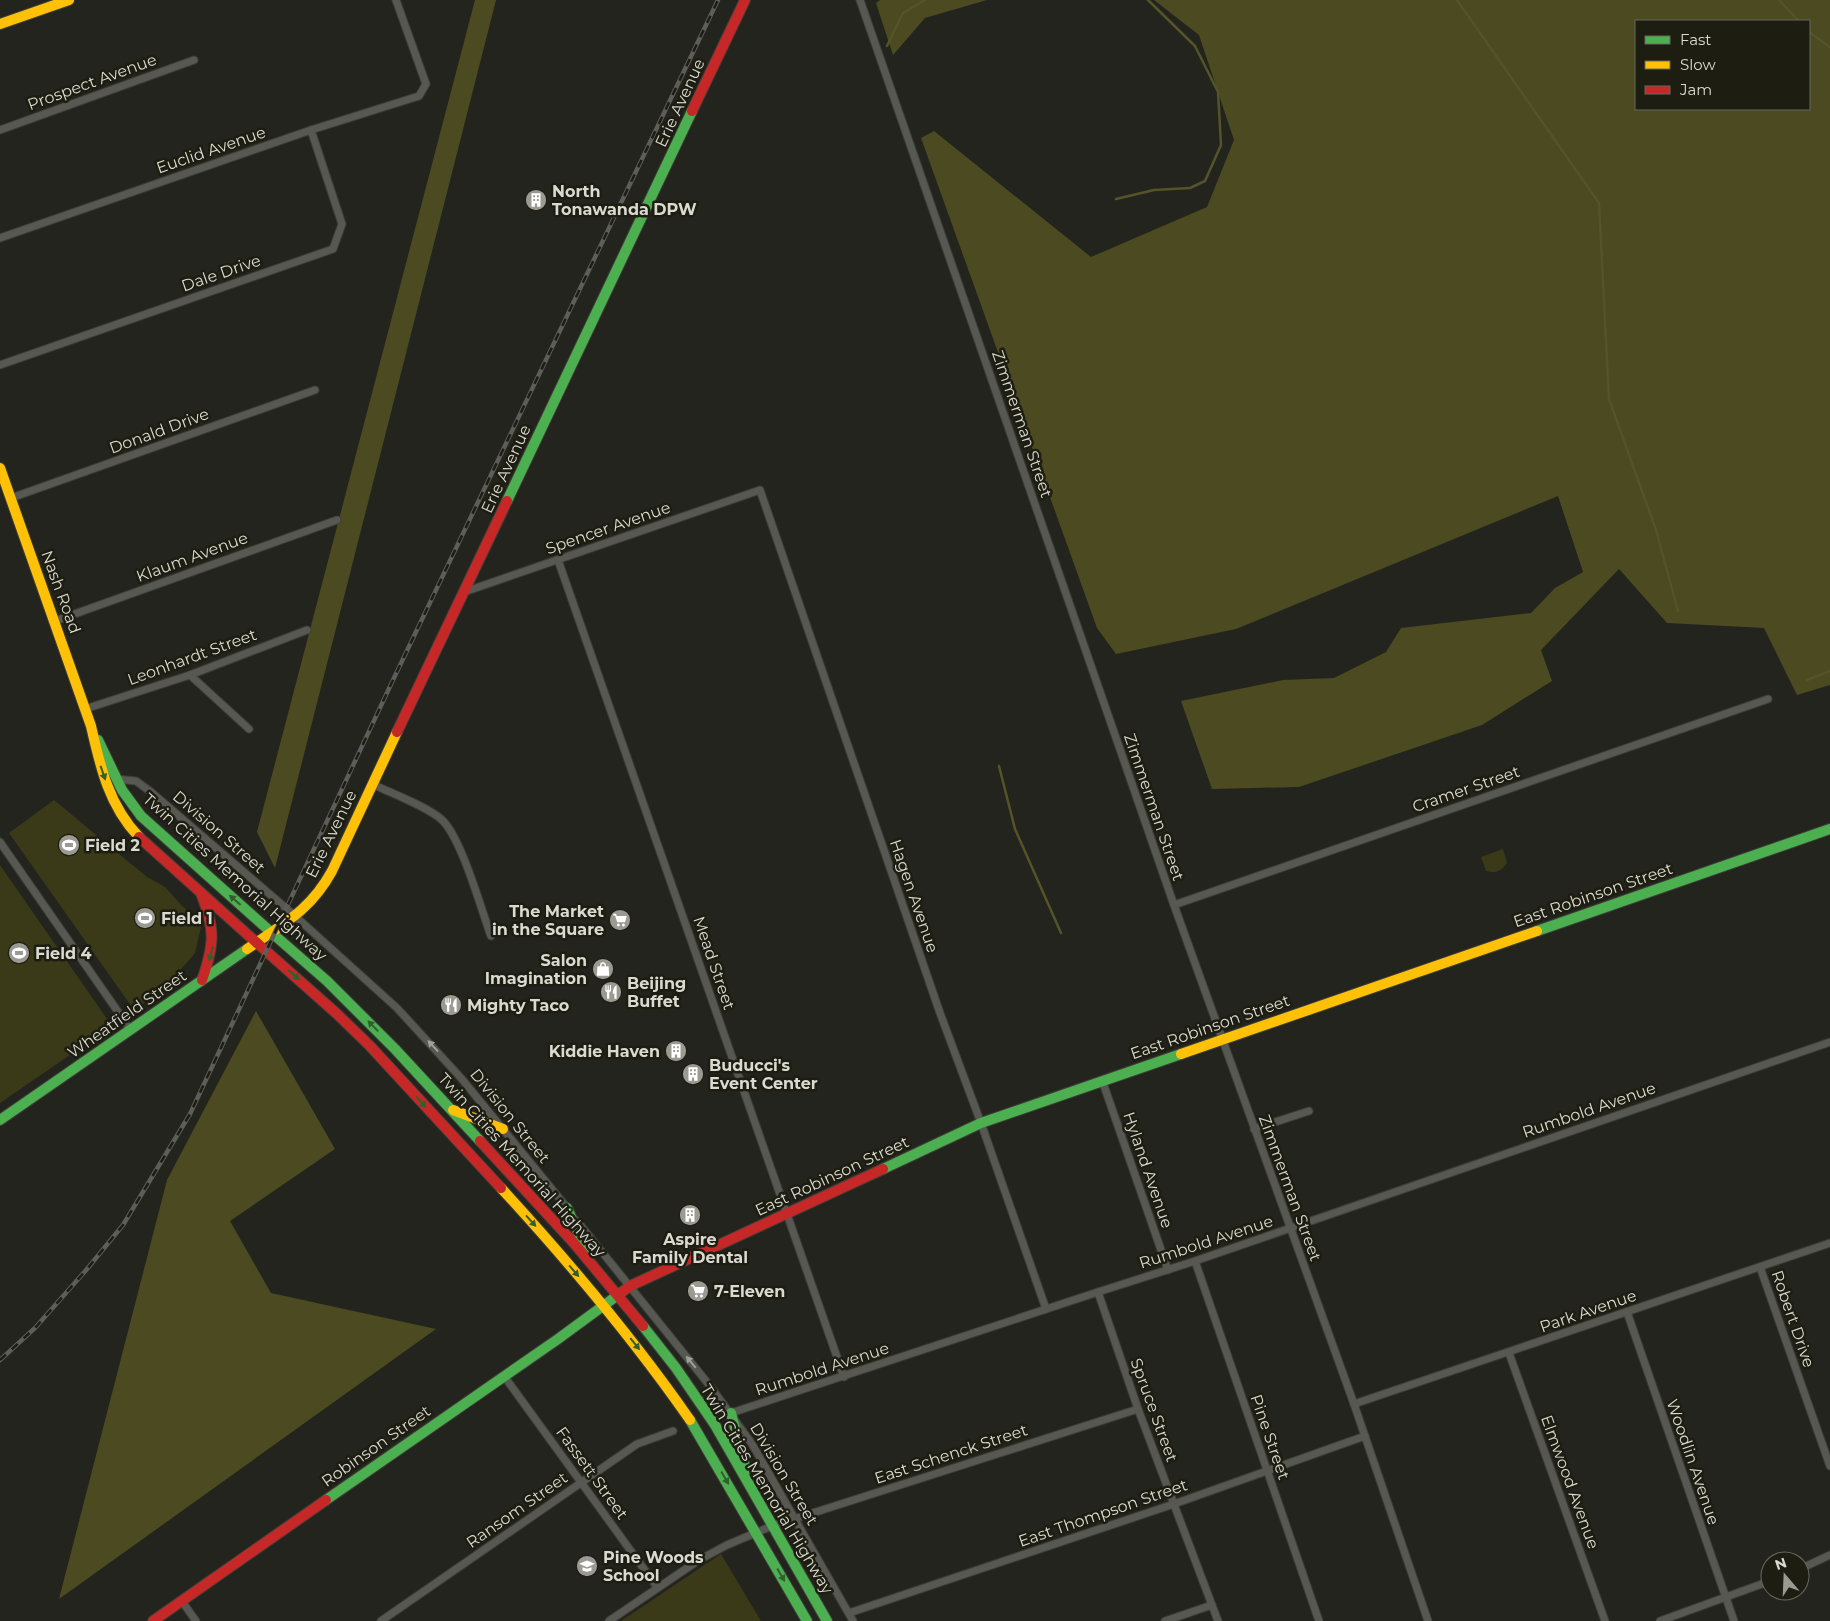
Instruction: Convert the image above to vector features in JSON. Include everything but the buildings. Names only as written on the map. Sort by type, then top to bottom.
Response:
[{"type":"main road","points":[[0,24],[69,0]]},
{"type":"main road","name":"Erie Avenue","points":[[272,932],[306,909],[318,896],[745,0]]},
{"type":"main road","name":"Nash Road","points":[[0,468],[91,726]]},
{"type":"main road","name":"Twin Cities Memorial Highway","points":[[91,726],[116,779],[130,803],[150,825],[360,1012],[451,1109],[618,1295],[676,1368],[715,1425],[827,1621]]},
{"type":"main road","name":"Twin Cities Memorial Highway","points":[[91,726],[99,762],[113,800],[122,818],[144,843],[336,1013],[370,1046],[545,1236],[604,1306],[678,1399],[807,1621]]},
{"type":"main road","name":"East Robinson Street","points":[[618,1295],[630,1286],[981,1123],[1830,829]]},
{"type":"main road","points":[[201,894],[212,922],[214,934],[212,948],[202,980]]},
{"type":"main road","name":"Wheatfield Street","points":[[0,1120],[272,932]]},
{"type":"main road","points":[[451,1109],[503,1129]]},
{"type":"main road","points":[[567,1208],[574,1227],[596,1269]]},
{"type":"main road","name":"Robinson Street","points":[[152,1621],[618,1295]]},
{"type":"main road","points":[[731,1413],[751,1486]]},
{"type":"street","name":"Euclid Avenue","points":[[0,238],[311,130],[419,96],[426,84],[396,0]]},
{"type":"street","name":"Zimmerman Street","points":[[860,0],[1174,905],[1354,1404],[1428,1621]]},
{"type":"street","name":"Prospect Avenue","points":[[0,130],[194,60]]},
{"type":"street","name":"Dale Drive","points":[[0,365],[333,248],[342,224],[311,130]]},
{"type":"street","name":"Donald Drive","points":[[11,498],[315,390]]},
{"type":"street","name":"Spencer Avenue","points":[[464,592],[760,490]]},
{"type":"street","name":"Hagen Avenue","points":[[760,490],[934,995],[1046,1309]]},
{"type":"street","name":"Klaum Avenue","points":[[55,621],[338,520]]},
{"type":"street","name":"Mead Street","points":[[558,560],[844,1377]]},
{"type":"street","name":"Leonhardt Street","points":[[86,709],[190,674],[307,630]]},
{"type":"street","points":[[190,674],[249,729]]},
{"type":"street","name":"Cramer Street","points":[[1174,905],[1768,699]]},
{"type":"street","name":"Division Street","points":[[116,779],[132,780],[143,785],[296,916],[410,1022],[461,1078],[731,1413],[752,1444],[853,1621]]},
{"type":"street","points":[[372,784],[430,812],[447,825],[458,846],[491,936]]},
{"type":"street","points":[[0,842],[130,1029]]},
{"type":"street","name":"Rumbold Avenue","points":[[731,1413],[1195,1261],[1830,1042]]},
{"type":"street","name":"Hyland Avenue","points":[[1102,1080],[1168,1270]]},
{"type":"street","points":[[1254,1129],[1309,1111]]},
{"type":"street","name":"Park Avenue","points":[[1354,1404],[1510,1353],[1830,1243]]},
{"type":"street","name":"Pine Street","points":[[1195,1261],[1319,1621]]},
{"type":"street","name":"Robert Drive","points":[[1760,1266],[1830,1466]]},
{"type":"street","name":"Spruce Street","points":[[1098,1292],[1138,1408],[1218,1621]]},
{"type":"street","name":"Woodlin Avenue","points":[[1627,1312],[1734,1621]]},
{"type":"street","name":"Elmwood Avenue","points":[[1510,1353],[1605,1621]]},
{"type":"street","name":"Fassett Street","points":[[504,1376],[657,1587]]},
{"type":"street","name":"East Schenck Street","points":[[608,1621],[699,1560],[756,1532],[1138,1408]]},
{"type":"street","name":"Ransom Street","points":[[381,1621],[637,1444],[673,1431]]},
{"type":"street","name":"East Thompson Street","points":[[849,1613],[1174,1504],[1365,1436]]},
{"type":"street","points":[[1810,1564],[1830,1555]]},
{"type":"street","points":[[1660,1621],[1760,1584]]},
{"type":"street","points":[[181,1600],[196,1621]]},
{"type":"street","points":[[1164,1621],[1212,1605]]},
{"type":"shaded area","points":[[475,0],[496,0],[275,868],[257,832]]},
{"type":"shaded area","points":[[880,0],[987,0],[925,18],[893,55],[876,3]]},
{"type":"shaded area","points":[[1154,0],[1830,0],[1830,685],[1797,695],[1764,628],[1667,623],[1619,569],[1541,650],[1552,681],[1482,725],[1299,787],[1212,789],[1181,701],[1283,680],[1334,678],[1386,652],[1401,628],[1531,613],[1555,588],[1583,572],[1558,496],[1236,629],[1116,654],[1097,628],[921,138],[934,131],[1091,257],[1207,207],[1234,140],[1199,35]]},
{"type":"shaded area","points":[[54,800],[147,877],[165,887],[181,905],[202,923],[195,953],[163,990],[134,1010],[9,833]]},
{"type":"shaded area","points":[[1503,849],[1507,863],[1498,871],[1486,871],[1481,857]]},
{"type":"shaded area","points":[[0,865],[112,1026],[0,1103]]},
{"type":"shaded area","points":[[256,1011],[335,1149],[230,1221],[271,1293],[436,1329],[59,1599],[167,1180]]},
{"type":"shaded area","points":[[721,1554],[761,1621],[621,1621]]},
{"type":"waterway","points":[[887,46],[903,13],[925,0]]},
{"type":"waterway","points":[[1116,199],[1154,190],[1190,188],[1205,181],[1221,145],[1218,92],[1195,46],[1148,0]]},
{"type":"waterway","points":[[1457,0],[1599,203],[1609,399],[1656,530],[1678,611]]},
{"type":"waterway","points":[[1779,0],[1798,20]]},
{"type":"waterway","points":[[1810,33],[1830,47]]},
{"type":"waterway","points":[[1807,680],[1830,671]]},
{"type":"waterway","points":[[999,766],[1015,829],[1061,933]]},
{"type":"railway","points":[[0,1360],[35,1328],[123,1225],[190,1114],[393,680],[718,0]]},
{"type":"traffic: fast","points":[[507,501],[692,111]]},
{"type":"traffic: fast","points":[[98,740],[122,790],[141,816],[272,933]]},
{"type":"traffic: fast","points":[[1537,931],[1830,829]]},
{"type":"traffic: fast","points":[[272,933],[327,981],[395,1049],[480,1141]]},
{"type":"traffic: fast","points":[[0,1120],[247,949]]},
{"type":"traffic: fast","points":[[883,1169],[981,1123],[1181,1054]]},
{"type":"traffic: fast","points":[[567,1208],[586,1250]]},
{"type":"traffic: fast","points":[[326,1500],[558,1339],[622,1292]]},
{"type":"traffic: fast","points":[[643,1326],[676,1368],[715,1425],[827,1621]]},
{"type":"traffic: fast","points":[[731,1413],[746,1470]]},
{"type":"traffic: fast","points":[[690,1420],[807,1621]]},
{"type":"traffic: slow","points":[[0,24],[69,0]]},
{"type":"traffic: slow","points":[[0,468],[91,726],[107,785],[120,812],[139,837]]},
{"type":"traffic: slow","points":[[247,949],[295,916],[324,885],[397,732]]},
{"type":"traffic: slow","points":[[1181,1054],[1537,931]]},
{"type":"traffic: slow","points":[[453,1110],[503,1129]]},
{"type":"traffic: slow","points":[[501,1188],[599,1301],[646,1359],[690,1420]]},
{"type":"traffic: jam","points":[[692,111],[745,0]]},
{"type":"traffic: jam","points":[[397,732],[507,501]]},
{"type":"traffic: jam","points":[[139,837],[257,943]]},
{"type":"traffic: jam","points":[[201,893],[209,917],[212,936],[209,956],[202,980]]},
{"type":"traffic: jam","points":[[257,943],[370,1046],[501,1188]]},
{"type":"traffic: jam","points":[[480,1141],[573,1242],[643,1326]]},
{"type":"traffic: jam","points":[[622,1292],[630,1286],[883,1169]]},
{"type":"traffic: jam","points":[[153,1621],[326,1500]]},
{"type":"place","name":"North Tonawanda DPW","points":[[536,200]]},
{"type":"place","name":"Field 2","points":[[69,845]]},
{"type":"place","name":"Field 1","points":[[145,918]]},
{"type":"place","name":"The Market in the Square","points":[[620,920]]},
{"type":"place","name":"Field 4","points":[[19,953]]},
{"type":"place","name":"Salon Imagination","points":[[603,969]]},
{"type":"place","name":"Beijing Buffet","points":[[611,992]]},
{"type":"place","name":"Mighty Taco","points":[[451,1005]]},
{"type":"place","name":"Kiddie Haven","points":[[676,1051]]},
{"type":"place","name":"Buducci's Event Center","points":[[693,1074]]},
{"type":"place","name":"Aspire Family Dental","points":[[690,1215]]},
{"type":"place","name":"7-Eleven","points":[[698,1291]]},
{"type":"place","name":"Pine Woods School","points":[[587,1566]]}]
